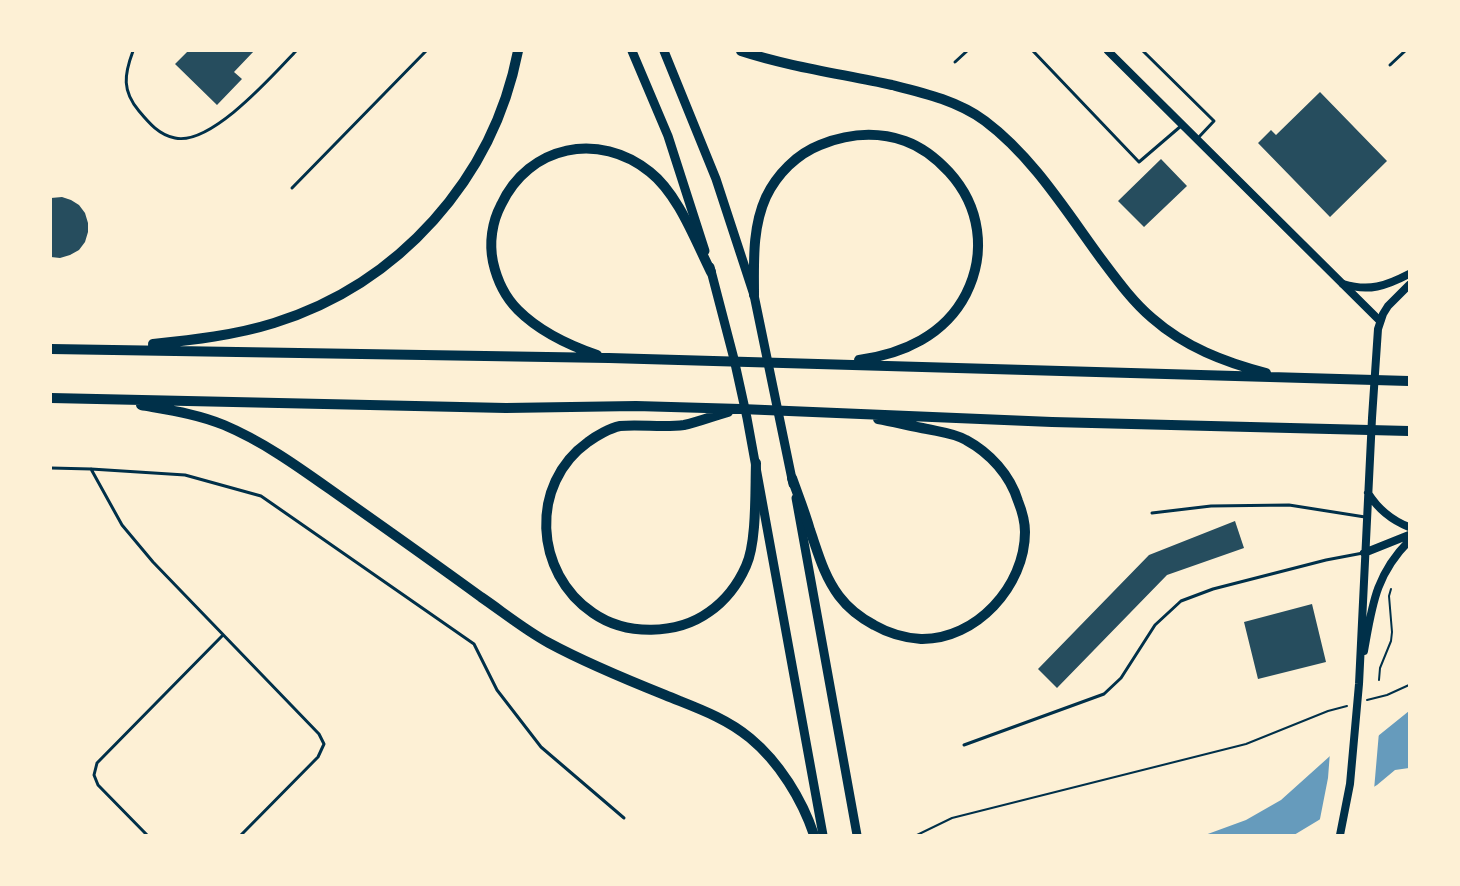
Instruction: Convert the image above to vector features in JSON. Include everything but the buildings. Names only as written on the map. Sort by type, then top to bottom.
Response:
[{"type":"highway","points":[[104,350],[212,336],[274,323],[331,299],[385,266],[443,210],[465,180],[484,149],[502,109],[518,51]]},
{"type":"highway","points":[[632,51],[668,136],[711,272],[734,359],[756,463],[820,834]]},
{"type":"highway","points":[[664,51],[716,179],[754,295],[792,478],[857,832]]},
{"type":"highway","points":[[741,51],[936,96],[984,120],[1010,142],[1035,170],[1117,279],[1150,316],[1176,336],[1204,352],[1236,365],[1290,378]]},
{"type":"highway","points":[[754,295],[756,230],[761,210],[771,187],[784,170],[805,152],[849,135],[870,134],[905,141],[924,150],[940,163],[963,189],[971,205],[977,229],[978,254],[973,277],[964,297],[951,316],[933,333],[909,348],[879,358],[831,364]]},
{"type":"highway","points":[[609,358],[574,347],[555,338],[518,310],[505,293],[496,273],[492,255],[492,236],[496,214],[506,192],[522,174],[541,160],[575,149],[602,149],[625,156],[651,172],[670,193],[711,272]]},
{"type":"highway","points":[[51,349],[609,358],[1408,381]]},
{"type":"highway","points":[[51,398],[506,408],[636,406],[842,412],[1052,422],[1407,431]]},
{"type":"highway","points":[[108,399],[192,414],[209,419],[262,444],[332,490],[546,642],[603,670],[704,711],[740,730],[752,739],[787,779],[820,834]]},
{"type":"highway","points":[[741,409],[684,425],[618,427],[587,443],[568,460],[551,491],[546,529],[554,565],[569,590],[585,607],[603,619],[616,624],[638,629],[652,629],[677,626],[700,618],[721,603],[746,566],[753,528],[756,463]]},
{"type":"highway","points":[[792,478],[827,578],[847,605],[866,621],[897,635],[911,638],[933,638],[964,628],[976,621],[999,600],[1017,571],[1025,532],[1018,498],[1001,469],[974,444],[954,434],[842,412]]},
{"type":"main road","points":[[1343,284],[1377,287],[1409,274]]},
{"type":"main road","points":[[1340,835],[1350,784],[1359,684],[1375,362],[1380,321],[1388,306],[1409,285]]},
{"type":"main road","points":[[1368,492],[1387,515],[1409,527]]},
{"type":"main road","points":[[1365,552],[1409,536]]},
{"type":"main road","points":[[1359,684],[1375,594],[1390,565],[1409,541]]},
{"type":"street","points":[[1108,51],[1380,321]]},
{"type":"lane","points":[[133,51],[126,78],[127,92],[148,122],[161,133],[177,139],[188,138],[206,131],[225,119],[260,88],[296,51]]},
{"type":"lane","points":[[292,188],[426,51]]},
{"type":"lane","points":[[956,62],[967,51]]},
{"type":"lane","points":[[1033,51],[1139,162],[1182,124]]},
{"type":"lane","points":[[1143,51],[1214,121],[1197,139]]},
{"type":"lane","points":[[1390,65],[1405,51]]},
{"type":"lane","points":[[51,468],[184,475],[261,496],[474,644],[497,690],[541,747],[624,818]]},
{"type":"lane","points":[[91,469],[122,525],[133,539],[319,734],[324,744],[318,757],[241,835]]},
{"type":"lane","points":[[1152,513],[1211,506],[1289,505],[1366,518]]},
{"type":"lane","points":[[964,745],[1104,694],[1121,678],[1155,626],[1180,601],[1213,589],[1365,552]]},
{"type":"lane","points":[[147,835],[98,785],[94,775],[97,763],[223,635]]},
{"type":"path","points":[[1378,680],[1380,668],[1391,641],[1389,596],[1391,588]]},
{"type":"path","points":[[1368,700],[1388,695],[1409,685]]},
{"type":"path","points":[[917,835],[952,818],[1246,744],[1348,705]]},
{"type":"water","points":[[1409,711],[1409,768],[1395,770],[1377,785],[1294,835],[1205,835],[1246,820],[1281,800],[1330,756],[1378,736]]},
{"type":"pier","points":[[1379,732],[1374,790],[1319,824],[1328,778],[1330,752]]}]
